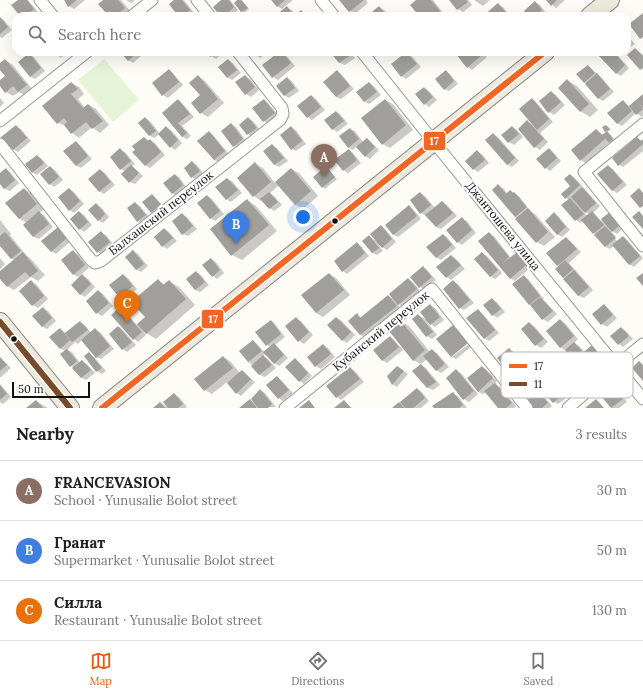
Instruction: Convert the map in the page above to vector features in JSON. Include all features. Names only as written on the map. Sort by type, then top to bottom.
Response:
[{"type":"main road","points":[[595,12],[610,0]]},
{"type":"main road","points":[[102,408],[540,56]]},
{"type":"main road","points":[[3,332],[70,408]]},
{"type":"street","points":[[40,0],[50,12]]},
{"type":"street","points":[[137,12],[152,0]]},
{"type":"street","points":[[197,0],[207,12]]},
{"type":"street","points":[[321,0],[331,12]]},
{"type":"street","points":[[0,121],[80,56]]},
{"type":"street","name":"Балхашский переулок","points":[[0,144],[91,260],[95,263],[101,261],[280,120],[283,114],[282,108],[241,56]]},
{"type":"street","name":"Джантошева улица","points":[[365,56],[605,352]]},
{"type":"street","points":[[643,124],[584,172],[643,246]]},
{"type":"street","name":"Кубанский переулок","points":[[285,408],[432,290],[501,376]]},
{"type":"street","points":[[633,352],[643,344]]},
{"type":"street","name":"Джантошева улица","points":[[633,387],[643,399]]},
{"type":"street","name":"Кубанский переулок","points":[[519,398],[527,408]]},
{"type":"street","points":[[568,408],[579,398]]},
{"type":"green space","points":[[104,59],[139,100],[113,122],[78,80]]},
{"type":"building","points":[[18,0],[27,0],[34,9],[31,12],[17,12],[11,5]]},
{"type":"building","points":[[64,0],[77,0],[68,7]]},
{"type":"building","points":[[103,0],[118,0],[125,8],[120,12],[105,12],[98,4]]},
{"type":"building","points":[[174,0],[182,0],[190,10],[188,12],[175,12],[169,4]]},
{"type":"building","points":[[221,0],[229,0],[234,7],[228,12],[217,12],[213,7]]},
{"type":"building","points":[[237,0],[241,0],[248,8],[241,12],[234,3]]},
{"type":"building","points":[[271,0],[285,0],[277,7]]},
{"type":"building","points":[[339,0],[364,0],[349,12]]},
{"type":"building","points":[[416,0],[431,0],[440,11],[416,12],[410,5]]},
{"type":"building","points":[[449,0],[466,0],[468,2],[457,10]]},
{"type":"building","points":[[546,0],[557,0],[551,6]]},
{"type":"building","points":[[535,1],[542,10],[540,12],[524,11]]},
{"type":"building","points":[[498,3],[506,12],[488,12]]},
{"type":"building","points":[[287,6],[291,12],[280,12]]},
{"type":"building","points":[[379,6],[384,12],[372,12]]},
{"type":"building","points":[[643,13],[643,37],[640,39],[631,27],[631,22]]},
{"type":"building","points":[[0,17],[8,27],[0,34]]},
{"type":"building","points":[[635,48],[643,56],[643,67],[640,70],[628,56],[631,56],[631,52]]},
{"type":"building","points":[[25,56],[31,56],[41,68],[30,77],[18,62]]},
{"type":"building","points":[[124,56],[134,56],[128,61]]},
{"type":"building","points":[[274,56],[285,56],[291,63],[272,78],[262,65]]},
{"type":"building","points":[[333,56],[350,56],[339,63]]},
{"type":"building","points":[[401,56],[410,56],[417,64],[401,77],[391,64]]},
{"type":"building","points":[[457,56],[481,56],[467,68]]},
{"type":"building","points":[[599,56],[617,56],[625,65],[616,74]]},
{"type":"building","points":[[5,59],[27,85],[18,92],[13,86],[5,93],[0,86],[0,80],[5,76],[0,70],[0,63]]},
{"type":"building","points":[[228,59],[237,70],[227,78],[218,67]]},
{"type":"building","points":[[588,65],[595,73],[584,83],[576,74]]},
{"type":"building","points":[[169,69],[179,82],[162,96],[152,83]]},
{"type":"building","points":[[337,70],[350,86],[336,97],[323,82]]},
{"type":"building","points":[[446,70],[454,81],[444,90],[435,79]]},
{"type":"building","points":[[597,73],[610,89],[598,99],[585,84]]},
{"type":"building","points":[[198,75],[218,99],[200,114],[191,103],[200,95],[189,83]]},
{"type":"building","points":[[245,75],[255,87],[245,95],[235,82]]},
{"type":"building","points":[[287,77],[295,88],[284,96],[276,86]]},
{"type":"building","points":[[567,79],[589,104],[580,112],[558,88]]},
{"type":"building","points":[[71,82],[78,89],[71,94],[83,108],[88,104],[103,121],[92,129],[86,122],[71,134],[64,125],[67,122],[64,118],[57,124],[42,106]]},
{"type":"building","points":[[369,82],[377,92],[364,102],[356,92]]},
{"type":"building","points":[[424,87],[433,97],[424,105],[415,94]]},
{"type":"building","points":[[551,91],[561,102],[548,113],[539,101]]},
{"type":"building","points":[[643,94],[643,108],[636,100]]},
{"type":"building","points":[[311,95],[321,107],[307,118],[297,106]]},
{"type":"building","points":[[532,98],[549,119],[537,130],[519,109]]},
{"type":"building","points":[[178,99],[190,114],[178,123],[187,133],[182,137],[162,113]]},
{"type":"building","points":[[264,99],[275,113],[263,122],[252,108]]},
{"type":"building","points":[[385,99],[406,125],[382,145],[361,118]]},
{"type":"building","points":[[623,100],[632,111],[617,124],[607,113]]},
{"type":"building","points":[[636,100],[643,109],[636,115],[629,106]]},
{"type":"building","points":[[336,111],[344,121],[332,130],[324,120]]},
{"type":"building","points":[[145,117],[156,131],[149,136],[138,123]]},
{"type":"building","points":[[248,117],[257,128],[247,135],[239,125]]},
{"type":"building","points":[[527,120],[544,139],[534,148],[518,129]]},
{"type":"building","points":[[231,123],[243,139],[233,147],[221,131]]},
{"type":"building","points":[[16,125],[27,138],[13,150],[1,137]]},
{"type":"building","points":[[606,125],[610,129],[605,132],[602,127]]},
{"type":"building","points":[[166,126],[178,140],[170,148],[158,134]]},
{"type":"building","points":[[291,126],[302,141],[291,150],[280,135]]},
{"type":"building","points":[[512,126],[519,134],[508,143],[501,135]]},
{"type":"building","points":[[350,128],[359,139],[348,148],[339,136]]},
{"type":"building","points":[[596,129],[602,135],[607,131],[613,139],[609,143],[603,136],[605,139],[580,161],[571,150]]},
{"type":"building","points":[[209,131],[225,151],[214,160],[197,141]]},
{"type":"building","points":[[493,133],[515,158],[507,165],[485,140]]},
{"type":"building","points":[[144,137],[148,141],[150,139],[161,152],[145,166],[132,152],[135,150],[132,146]]},
{"type":"building","points":[[637,137],[641,141],[643,139],[643,144],[618,166],[612,158]]},
{"type":"building","points":[[367,138],[375,147],[365,157],[356,147]]},
{"type":"building","points":[[76,141],[88,156],[76,166],[63,151]]},
{"type":"building","points":[[272,144],[284,158],[274,165],[263,151]]},
{"type":"building","points":[[120,148],[131,161],[120,170],[110,157]]},
{"type":"building","points":[[549,148],[557,158],[545,169],[536,159]]},
{"type":"building","points":[[349,149],[357,160],[343,171],[334,160]]},
{"type":"building","points":[[477,150],[485,160],[473,170],[465,161]]},
{"type":"building","points":[[37,155],[44,163],[32,173],[25,164]]},
{"type":"building","points":[[192,161],[200,171],[191,178],[184,168]]},
{"type":"building","points":[[255,162],[271,182],[253,197],[237,178]]},
{"type":"building","points":[[131,165],[139,173],[129,183],[121,174]]},
{"type":"building","points":[[608,165],[623,182],[612,191],[597,174]]},
{"type":"building","points":[[50,166],[59,177],[49,185],[40,174]]},
{"type":"building","points":[[326,166],[335,177],[322,188],[313,177]]},
{"type":"building","points":[[6,168],[15,180],[4,189],[0,184],[0,173]]},
{"type":"building","points":[[291,168],[311,191],[295,205],[275,182]]},
{"type":"building","points":[[100,169],[111,182],[99,192],[88,179]]},
{"type":"building","points":[[175,174],[183,185],[172,194],[163,183]]},
{"type":"building","points":[[570,174],[580,185],[565,199],[561,194],[570,186],[564,179]]},
{"type":"building","points":[[227,178],[238,190],[226,200],[215,187]]},
{"type":"building","points":[[498,184],[506,194],[510,190],[513,193],[514,192],[527,207],[515,217],[492,190]]},
{"type":"building","points":[[582,187],[596,203],[585,213],[571,197]]},
{"type":"building","points":[[24,188],[37,204],[19,219],[5,203]]},
{"type":"building","points":[[69,188],[80,201],[69,211],[58,197]]},
{"type":"building","points":[[639,188],[643,193],[643,206],[640,208],[630,196]]},
{"type":"building","points":[[269,192],[278,202],[269,209],[260,199]]},
{"type":"building","points":[[420,192],[431,205],[420,214],[410,200]]},
{"type":"building","points":[[152,194],[161,204],[151,213],[142,202]]},
{"type":"building","points":[[207,195],[220,211],[210,219],[197,203]]},
{"type":"building","points":[[570,198],[584,214],[575,221],[561,205]]},
{"type":"building","points":[[247,199],[269,225],[231,256],[210,229]]},
{"type":"building","points":[[442,201],[453,213],[436,227],[425,215]]},
{"type":"building","points":[[135,202],[146,215],[137,222],[127,208]]},
{"type":"building","points":[[96,203],[105,214],[98,221],[88,210]]},
{"type":"building","points":[[409,205],[417,216],[393,235],[385,225]]},
{"type":"building","points":[[528,208],[548,232],[536,243],[515,219]]},
{"type":"building","points":[[39,211],[49,224],[33,237],[23,225]]},
{"type":"building","points":[[79,211],[88,222],[79,230],[70,219]]},
{"type":"building","points":[[592,211],[604,225],[593,234],[581,220]]},
{"type":"building","points":[[639,211],[643,216],[643,229],[632,217]]},
{"type":"building","points":[[554,212],[566,227],[557,235],[545,221]]},
{"type":"building","points":[[610,212],[621,224],[612,232],[601,219]]},
{"type":"building","points":[[182,213],[193,226],[182,235],[172,221]]},
{"type":"building","points":[[462,217],[472,230],[457,243],[446,230]]},
{"type":"building","points":[[381,225],[392,239],[382,248],[370,234]]},
{"type":"building","points":[[605,226],[616,238],[605,247],[594,235]]},
{"type":"building","points":[[58,227],[67,238],[51,252],[41,241]]},
{"type":"building","points":[[164,228],[173,238],[162,247],[154,237]]},
{"type":"building","points":[[101,231],[110,242],[97,253],[88,242]]},
{"type":"building","points":[[5,232],[21,251],[11,259],[0,246],[0,236]]},
{"type":"building","points":[[489,232],[509,257],[502,264],[516,253],[526,265],[510,279],[478,241]]},
{"type":"building","points":[[443,234],[452,245],[436,258],[426,247]]},
{"type":"building","points":[[369,235],[379,248],[372,253],[362,241]]},
{"type":"building","points":[[623,236],[640,256],[629,265],[612,245]]},
{"type":"building","points":[[566,237],[577,249],[557,266],[546,253]]},
{"type":"building","points":[[357,242],[365,253],[342,272],[334,261]]},
{"type":"building","points":[[73,250],[85,265],[73,275],[61,260]]},
{"type":"building","points":[[133,250],[144,264],[136,270],[125,257]]},
{"type":"building","points":[[23,252],[38,271],[30,277],[25,272],[7,287],[0,279],[0,271]]},
{"type":"building","points":[[482,252],[498,270],[490,277],[474,259]]},
{"type":"building","points":[[451,255],[461,265],[446,278],[436,267]]},
{"type":"building","points":[[211,258],[220,270],[212,277],[202,265]]},
{"type":"building","points":[[565,260],[573,269],[563,278],[555,269]]},
{"type":"building","points":[[423,266],[432,277],[419,288],[410,277]]},
{"type":"building","points":[[574,270],[589,287],[578,296],[563,279]]},
{"type":"building","points":[[196,271],[205,282],[195,290],[186,279]]},
{"type":"building","points":[[329,273],[344,290],[316,313],[301,295]]},
{"type":"building","points":[[643,273],[643,286],[636,278]]},
{"type":"building","points":[[82,274],[91,284],[80,295],[71,285]]},
{"type":"building","points":[[123,274],[133,286],[119,297],[109,285]]},
{"type":"building","points":[[524,275],[540,296],[529,305],[512,284]]},
{"type":"building","points":[[408,278],[417,289],[398,305],[389,294]]},
{"type":"building","points":[[158,279],[163,285],[169,280],[186,299],[146,334],[137,324],[145,317],[131,302]]},
{"type":"building","points":[[31,280],[44,296],[32,306],[19,291]]},
{"type":"building","points":[[453,280],[470,300],[459,309],[443,289]]},
{"type":"building","points":[[98,290],[109,303],[96,314],[86,301]]},
{"type":"building","points":[[388,295],[397,306],[360,335],[348,321],[357,313],[360,318]]},
{"type":"building","points":[[540,297],[553,311],[542,320],[530,305]]},
{"type":"building","points":[[492,298],[501,309],[492,316],[483,305]]},
{"type":"building","points":[[430,304],[440,317],[430,325],[420,312]]},
{"type":"building","points":[[604,304],[613,315],[601,325],[592,314]]},
{"type":"building","points":[[43,307],[52,318],[42,327],[32,316]]},
{"type":"building","points":[[120,307],[142,332],[133,340],[111,315]]},
{"type":"building","points":[[478,309],[495,330],[484,339],[466,318]]},
{"type":"building","points":[[418,314],[433,332],[426,337],[412,319]]},
{"type":"building","points":[[296,317],[309,332],[298,342],[285,326]]},
{"type":"building","points":[[336,317],[351,332],[342,341],[327,325]]},
{"type":"building","points":[[560,319],[574,336],[560,348],[546,331]]},
{"type":"building","points":[[271,320],[281,334],[266,346],[255,332]]},
{"type":"building","points":[[80,321],[88,330],[72,342],[65,333]]},
{"type":"building","points":[[401,321],[425,350],[413,361],[389,331]]},
{"type":"building","points":[[529,322],[544,339],[535,346],[521,329]]},
{"type":"building","points":[[453,325],[468,343],[451,357],[436,339]]},
{"type":"building","points":[[118,326],[132,342],[122,350],[109,334]]},
{"type":"building","points":[[621,327],[629,336],[618,345],[610,336]]},
{"type":"building","points":[[60,328],[70,340],[60,349],[49,337]]},
{"type":"building","points":[[95,328],[110,346],[96,358],[81,340]]},
{"type":"building","points":[[390,336],[399,347],[382,361],[373,350]]},
{"type":"building","points":[[253,340],[262,351],[248,362],[239,351]]},
{"type":"building","points":[[574,342],[582,351],[567,352],[565,350]]},
{"type":"building","points":[[274,343],[284,355],[274,364],[263,352]]},
{"type":"building","points":[[323,344],[331,354],[315,367],[307,357]]},
{"type":"building","points":[[592,345],[598,352],[584,352]]},
{"type":"building","points":[[509,348],[512,352],[504,352]]},
{"type":"building","points":[[67,349],[77,361],[70,367],[60,354]]},
{"type":"building","points":[[432,349],[445,364],[436,371],[423,356]]},
{"type":"building","points":[[89,352],[102,368],[96,372],[84,356]]},
{"type":"building","points":[[263,355],[272,365],[259,375],[251,366]]},
{"type":"building","points":[[501,355],[501,363],[497,358]]},
{"type":"building","points":[[223,356],[233,368],[204,391],[194,379]]},
{"type":"building","points":[[0,357],[7,365],[0,371]]},
{"type":"building","points":[[295,358],[308,373],[299,382],[285,367]]},
{"type":"building","points":[[82,360],[91,370],[81,378],[72,368]]},
{"type":"building","points":[[639,361],[643,365],[643,381],[633,369],[633,367]]},
{"type":"building","points":[[421,364],[436,382],[427,388],[412,371]]},
{"type":"building","points":[[397,366],[404,371],[392,385],[387,376]]},
{"type":"building","points":[[482,366],[493,378],[478,392],[467,378]]},
{"type":"building","points":[[350,367],[360,379],[336,398],[326,386]]},
{"type":"building","points":[[456,369],[474,391],[463,400],[446,378]]},
{"type":"building","points":[[242,370],[251,379],[236,394],[227,383]]},
{"type":"building","points":[[277,376],[289,390],[278,399],[266,385]]},
{"type":"building","points":[[495,383],[501,390],[501,398],[508,398],[512,403],[506,408],[498,408],[484,391]]},
{"type":"building","points":[[0,385],[7,394],[0,400]]},
{"type":"building","points":[[417,388],[425,398],[413,408],[405,408],[400,402]]},
{"type":"building","points":[[260,389],[272,404],[268,408],[258,408],[251,399]]},
{"type":"building","points":[[453,392],[463,405],[459,408],[434,408],[432,406]]},
{"type":"building","points":[[174,393],[183,404],[178,408],[168,408],[163,402]]},
{"type":"building","points":[[529,398],[544,398],[548,403],[542,408],[527,408],[523,403]]},
{"type":"building","points":[[548,398],[559,398],[553,403]]},
{"type":"building","points":[[603,398],[622,398],[623,399],[611,408]]},
{"type":"building","points":[[250,399],[257,408],[239,408]]},
{"type":"building","points":[[596,399],[604,408],[585,408]]},
{"type":"building","points":[[36,400],[43,408],[26,408]]},
{"type":"building","points":[[309,400],[315,408],[299,408]]},
{"type":"building","points":[[344,400],[351,408],[334,408]]},
{"type":"building","points":[[160,402],[165,408],[153,408]]},
{"type":"building","points":[[399,402],[404,408],[392,408]]},
{"type":"transit line","name":"17","points":[[102,408],[540,56]]},
{"type":"transit line","name":"11","points":[[0,322],[70,408]]},
{"type":"place","name":"FRANCEVASION","points":[[324,177]]},
{"type":"place","name":"Гранат","points":[[236,244]]},
{"type":"place","name":"Силла","points":[[127,323]]}]
